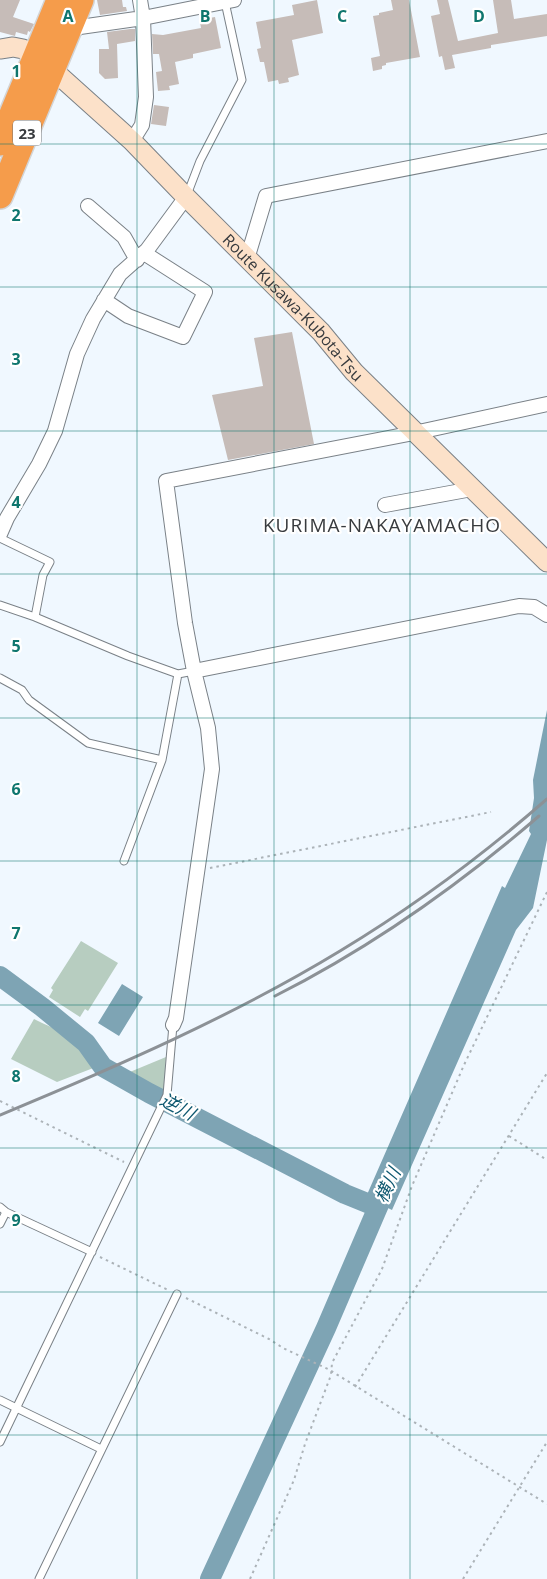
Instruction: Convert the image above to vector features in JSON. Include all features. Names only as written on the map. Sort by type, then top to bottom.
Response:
[{"type":"highway","name":"23","points":[[0,196],[44,63],[59,0]]},
{"type":"highway","name":"23","points":[[0,143],[44,63],[68,33],[82,0]]},
{"type":"main road","name":"Route Kusawa-Kubota-Tsu","points":[[0,49],[13,46],[23,49],[44,63],[132,141],[247,259],[322,332],[354,372],[414,433],[547,562]]},
{"type":"street","points":[[132,141],[142,125],[146,97],[143,18],[140,0]]},
{"type":"street","points":[[68,33],[80,27],[143,18],[230,1]]},
{"type":"street","points":[[247,259],[266,196],[547,140]]},
{"type":"street","points":[[0,536],[4,517],[39,464],[55,431],[77,354],[86,332],[120,274],[140,257],[186,197]]},
{"type":"street","points":[[88,206],[124,237],[140,257],[205,292],[183,337],[128,316],[104,300]]},
{"type":"street","points":[[173,1025],[176,1018],[212,769],[208,728],[185,623],[166,481],[414,433],[547,404]]},
{"type":"street","points":[[385,505],[472,489]]},
{"type":"street","points":[[194,671],[519,606],[534,607],[547,615]]},
{"type":"lane","points":[[186,197],[200,161],[242,80],[230,1]]},
{"type":"lane","points":[[0,536],[50,562],[44,575],[35,616]]},
{"type":"lane","points":[[0,604],[35,616],[128,656],[178,674],[194,671]]},
{"type":"lane","points":[[124,861],[162,760],[178,674]]},
{"type":"lane","points":[[0,678],[22,690],[29,700],[88,743],[162,760]]},
{"type":"lane","points":[[0,1442],[168,1095],[173,1025]]},
{"type":"lane","points":[[0,1224],[3,1210],[92,1252]]},
{"type":"lane","points":[[39,1579],[177,1294]]},
{"type":"lane","points":[[0,1400],[101,1449]]},
{"type":"path","points":[[198,870],[491,812]]},
{"type":"path","points":[[250,1579],[294,1480],[331,1372],[332,1363],[382,1269],[412,1186],[464,1065],[547,892]]},
{"type":"path","points":[[355,1387],[547,1073]]},
{"type":"path","points":[[0,1102],[133,1166]]},
{"type":"path","points":[[508,1136],[547,1160]]},
{"type":"path","points":[[92,1252],[328,1369],[547,1504]]},
{"type":"path","points":[[463,1579],[547,1442]]},
{"type":"green space","points":[[81,941],[118,963],[88,1011],[85,1009],[80,1017],[49,997],[53,990],[51,988]]},
{"type":"green space","points":[[34,1019],[62,1032],[78,1043],[96,1067],[57,1082],[11,1059]]},
{"type":"green space","points":[[166,1057],[164,1094],[125,1074]]},
{"type":"water","points":[[547,710],[547,840],[533,908],[516,930],[392,1210],[366,1197],[502,886],[505,888],[531,834],[529,831],[534,798],[533,780]]},
{"type":"water","points":[[122,984],[143,997],[119,1036],[98,1023]]},
{"type":"building","points":[[0,0],[20,0],[13,17],[34,24],[27,35],[16,32],[15,36],[0,32]]},
{"type":"building","points":[[97,0],[122,0],[123,7],[126,7],[127,11],[100,15]]},
{"type":"building","points":[[317,0],[323,33],[292,40],[299,75],[288,78],[289,82],[279,84],[278,80],[268,82],[264,62],[260,62],[257,49],[261,48],[256,22],[294,15],[292,5]]},
{"type":"building","points":[[391,0],[409,0],[420,57],[386,63],[386,65],[382,66],[382,69],[373,71],[371,58],[380,56],[373,16],[393,10]]},
{"type":"building","points":[[437,0],[448,0],[458,41],[498,33],[493,0],[511,0],[514,19],[547,14],[547,36],[491,45],[491,48],[452,55],[455,68],[445,70],[442,56],[439,57],[431,16],[440,14]]},
{"type":"building","points":[[215,17],[221,48],[193,54],[193,58],[175,62],[179,84],[169,86],[170,90],[158,91],[156,72],[162,71],[159,54],[153,54],[152,34],[163,35],[201,28],[200,22],[205,21],[204,19]]},
{"type":"building","points":[[135,29],[135,41],[117,44],[118,78],[105,79],[99,73],[99,49],[109,49],[107,32]]},
{"type":"building","points":[[154,105],[169,107],[166,126],[151,124]]},
{"type":"building","points":[[292,332],[314,444],[228,460],[212,395],[263,386],[254,338]]},
{"type":"waterway","name":"逆川","points":[[0,976],[86,1043],[103,1067],[149,1093],[345,1194],[377,1207]]},
{"type":"waterway","name":"横川","points":[[210,1579],[326,1328],[390,1179]]},
{"type":"railway","points":[[0,1115],[87,1078],[216,1019],[299,975],[367,934],[421,898],[473,860],[547,799]]},
{"type":"railway","points":[[275,996],[345,957],[412,914],[477,867],[539,816]]},
{"type":"district","name":"KURIMA-NAKAYAMACHO","points":[[382,525]]}]
